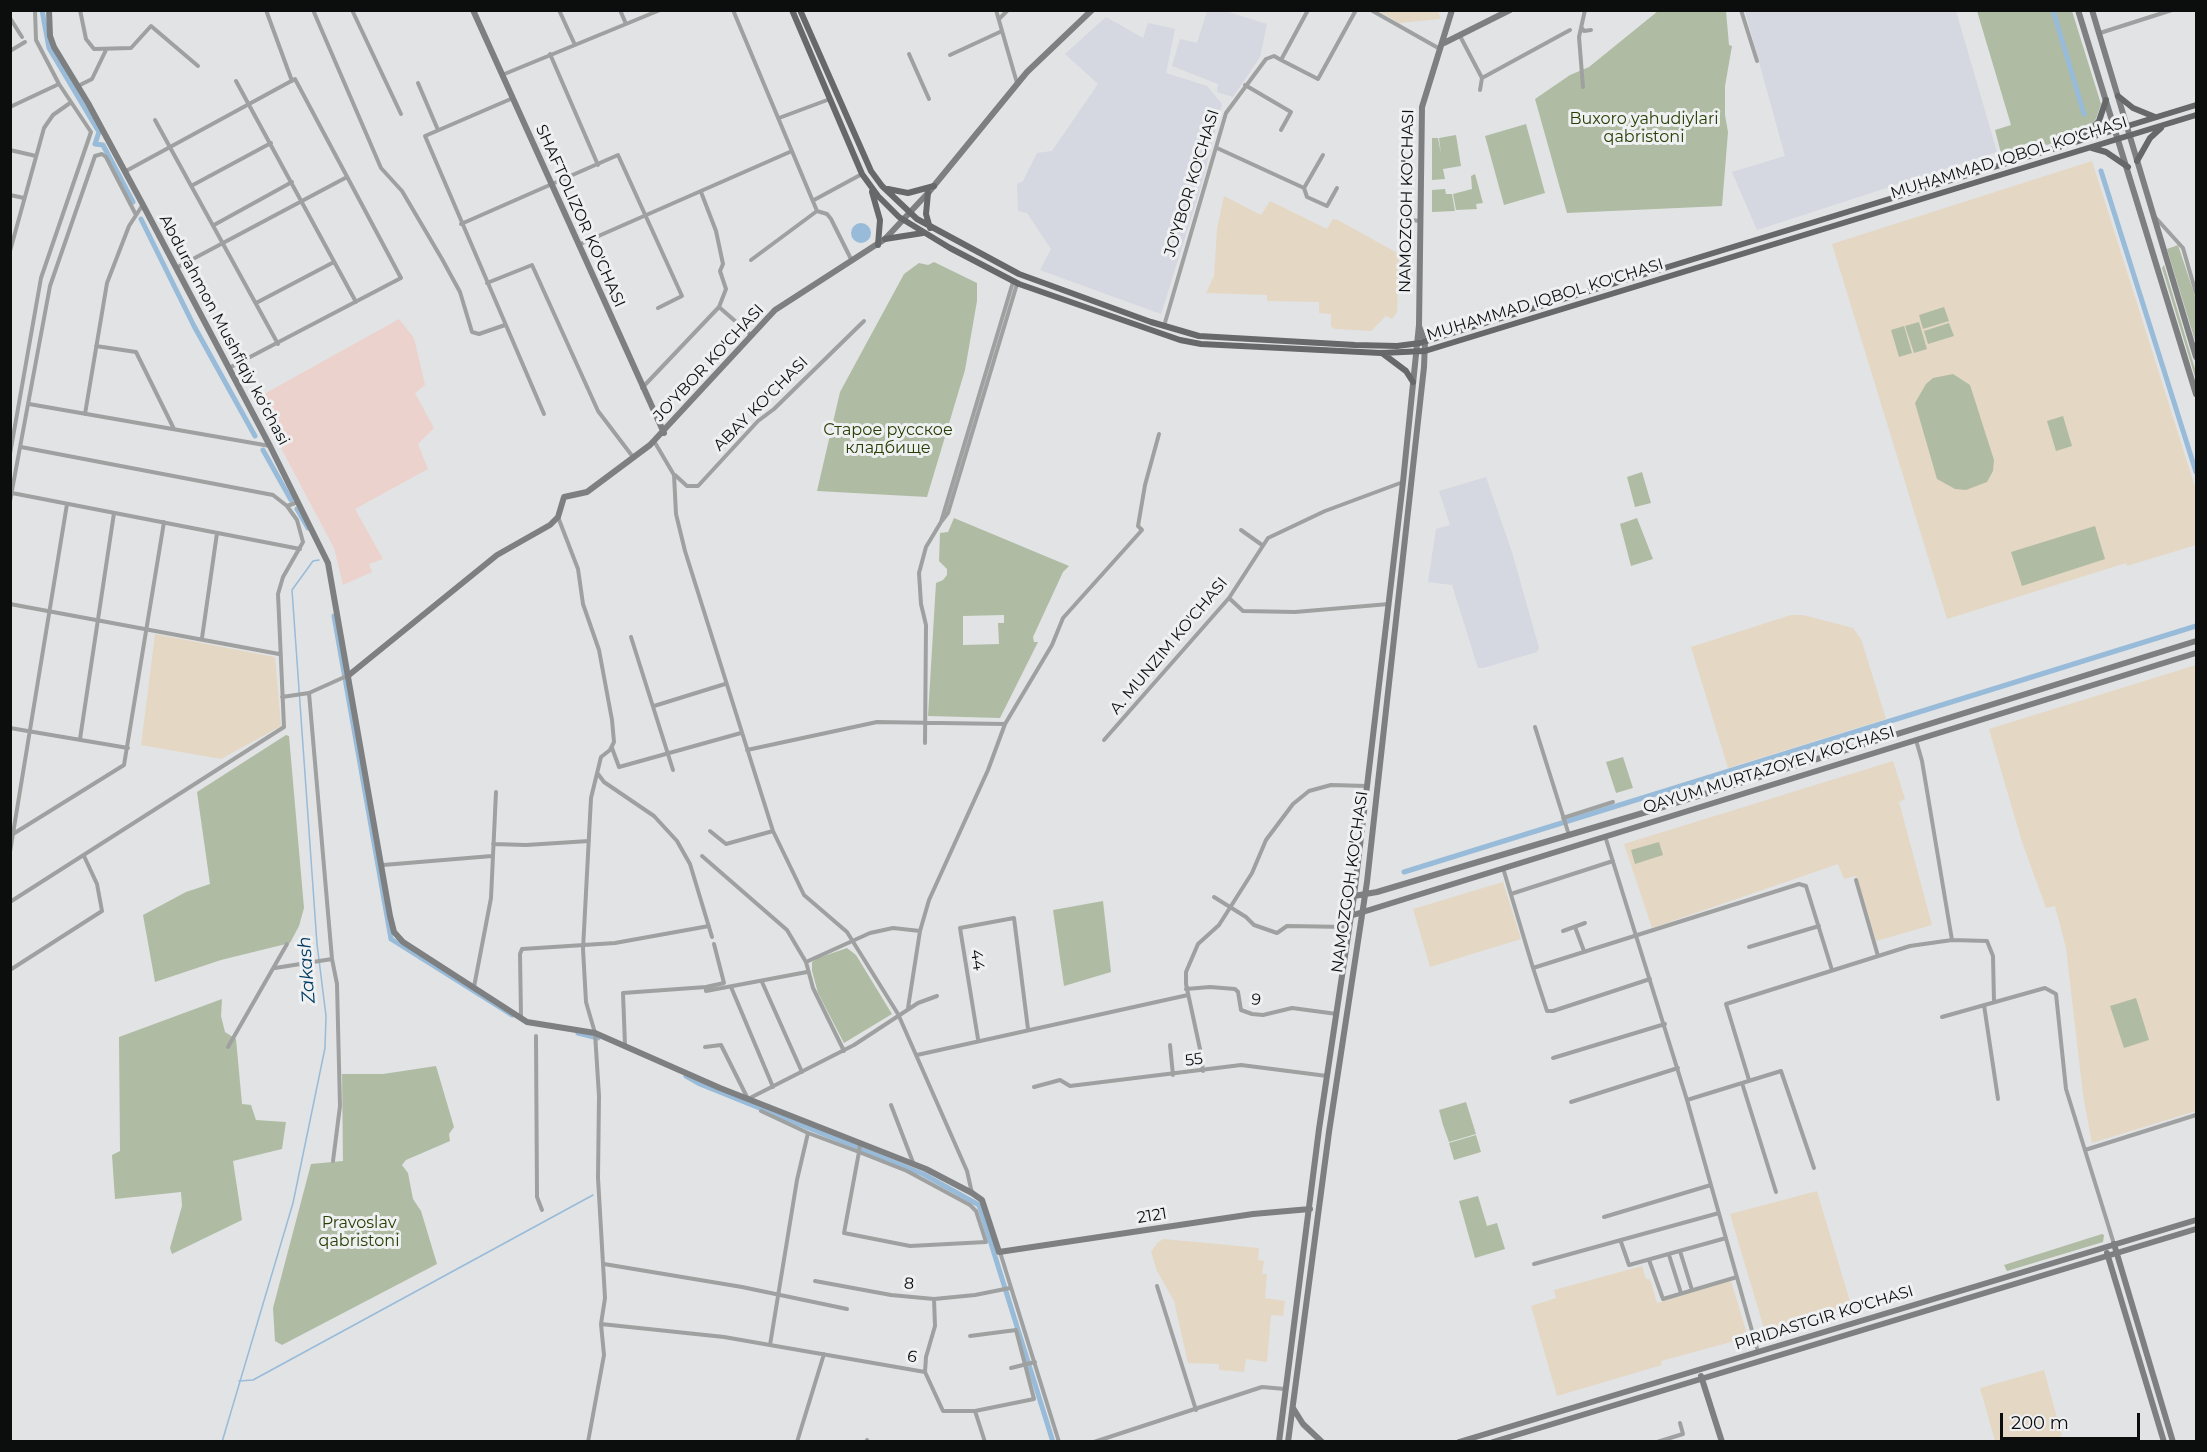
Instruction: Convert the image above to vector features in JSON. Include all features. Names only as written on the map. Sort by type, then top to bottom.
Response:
[{"type":"main road","points":[[792,10],[862,174],[870,185],[880,220],[878,245]]},
{"type":"main road","name":"MUHAMMAD IQBOL KO'CHASI","points":[[800,10],[859,149],[882,186],[910,213],[930,228],[1019,274],[1164,326],[1199,336],[1366,345],[1425,342],[2115,128],[2196,105]]},
{"type":"main road","points":[[2118,96],[2133,108],[2156,117]]},
{"type":"main road","points":[[2081,139],[2099,121],[2106,100]]},
{"type":"main road","name":"MUHAMMAD IQBOL KO'CHASI","points":[[870,185],[904,220],[924,234],[1016,282],[1194,343],[1415,353],[2196,115]]},
{"type":"main road","points":[[2137,161],[2150,138],[2165,125]]},
{"type":"main road","points":[[2088,148],[2106,152],[2128,167]]},
{"type":"main road","points":[[882,186],[897,193],[908,193],[934,186]]},
{"type":"main road","points":[[928,193],[926,214],[930,228]]},
{"type":"main road","points":[[885,239],[924,234]]},
{"type":"main road","points":[[1381,353],[1406,370],[1413,382]]},
{"type":"street","points":[[10,454],[41,278],[91,132],[70,103],[36,40],[35,10]]},
{"type":"street","name":"Abdurahmon Mushfiqiy koʻchasi","points":[[49,10],[50,36],[54,47],[143,205],[270,446],[327,563],[394,932],[403,942],[521,1019]]},
{"type":"street","points":[[80,10],[90,47],[106,50],[131,48],[151,26],[198,66]]},
{"type":"street","points":[[266,10],[292,81]]},
{"type":"street","points":[[313,10],[381,168],[402,191],[442,259],[460,292],[472,332],[479,334],[505,325]]},
{"type":"street","points":[[352,10],[401,114]]},
{"type":"street","name":"SHAFTOLIZOR KO'CHASI","points":[[473,10],[664,433]]},
{"type":"street","points":[[559,10],[575,45]]},
{"type":"street","points":[[620,10],[626,24]]},
{"type":"street","points":[[502,75],[660,10]]},
{"type":"street","points":[[733,10],[817,211]]},
{"type":"street","points":[[996,10],[1017,83]]},
{"type":"street","points":[[999,19],[1008,10]]},
{"type":"street","name":"JO'YBOR KO'CHASI","points":[[347,676],[497,555],[558,517],[564,497],[586,492],[664,433],[750,334],[775,310],[885,239],[934,186],[1017,83],[1092,10]]},
{"type":"street","points":[[1308,10],[1281,60],[1318,79],[1356,10]]},
{"type":"street","points":[[1371,10],[1442,46],[1510,10]]},
{"type":"street","name":"NAMOZGOH KO'CHASI","points":[[1279,1442],[1354,896],[1403,482],[1415,344],[1419,325],[1422,107],[1452,10]]},
{"type":"street","points":[[1583,87],[1580,38],[1585,10]]},
{"type":"street","points":[[1741,10],[1756,61]]},
{"type":"street","points":[[2078,10],[2196,394]]},
{"type":"street","points":[[2092,10],[2196,357]]},
{"type":"street","points":[[2099,34],[2172,10]]},
{"type":"street","points":[[1442,16],[1449,21]]},
{"type":"street","points":[[10,18],[22,37]]},
{"type":"street","points":[[1582,27],[1584,31],[1591,30]]},
{"type":"street","points":[[1482,78],[1570,30]]},
{"type":"street","points":[[950,55],[1002,31]]},
{"type":"street","points":[[1460,36],[1482,78],[1480,90]]},
{"type":"street","points":[[10,51],[25,42]]},
{"type":"street","points":[[78,86],[92,79],[106,50]]},
{"type":"street","points":[[550,54],[597,165]]},
{"type":"street","points":[[909,54],[929,99]]},
{"type":"street","name":"JO'YBOR KO'CHASI","points":[[1164,326],[1226,113],[1266,59],[1274,57],[1281,60]]},
{"type":"street","points":[[125,172],[295,79],[401,278],[229,368]]},
{"type":"street","points":[[236,81],[356,302]]},
{"type":"street","points":[[418,83],[438,130]]},
{"type":"street","points":[[10,106],[59,84]]},
{"type":"street","points":[[1245,85],[1291,112],[1281,130]]},
{"type":"street","points":[[513,98],[425,136],[544,414]]},
{"type":"street","points":[[778,118],[830,99]]},
{"type":"street","points":[[10,251],[44,128],[53,115],[70,103]]},
{"type":"street","points":[[155,120],[193,185],[278,344]]},
{"type":"street","points":[[193,185],[271,143]]},
{"type":"street","points":[[1217,148],[1304,188],[1307,197],[1327,206],[1337,188]]},
{"type":"street","points":[[10,150],[36,156]]},
{"type":"street","points":[[578,245],[792,151]]},
{"type":"street","points":[[10,501],[50,286],[90,164],[95,156],[102,154],[106,157],[135,213]]},
{"type":"street","points":[[461,224],[618,155],[682,296],[658,308]]},
{"type":"street","points":[[1304,188],[1323,155]]},
{"type":"street","points":[[814,200],[862,174]]},
{"type":"street","points":[[175,269],[347,177]]},
{"type":"street","points":[[214,225],[292,182]]},
{"type":"street","points":[[642,388],[719,307],[726,290],[720,271],[722,258],[716,231],[700,192]]},
{"type":"street","points":[[10,195],[25,198]]},
{"type":"street","points":[[85,414],[107,283],[135,213],[143,205]]},
{"type":"street","points":[[751,260],[810,219],[817,211]]},
{"type":"street","points":[[817,211],[827,214],[831,219],[852,261]]},
{"type":"street","points":[[2153,215],[2180,244],[2196,293]]},
{"type":"street","points":[[1401,219],[1420,221]]},
{"type":"street","points":[[256,303],[334,262]]},
{"type":"street","points":[[487,284],[532,265],[598,411],[633,457]]},
{"type":"street","points":[[925,743],[926,625],[921,604],[919,573],[926,547],[941,522],[1016,282]]},
{"type":"street","points":[[719,307],[750,334]]},
{"type":"street","name":"ABAY KO'CHASI","points":[[674,475],[687,486],[698,486],[758,421],[774,409],[864,321]]},
{"type":"street","name":"NAMOZGOH KO'CHASI","points":[[1288,1442],[1364,894],[1397,617],[1425,351],[1425,342],[1419,325]]},
{"type":"street","points":[[96,346],[136,352],[174,430]]},
{"type":"street","points":[[29,404],[270,446]]},
{"type":"street","points":[[909,1008],[920,931],[929,900],[988,770],[1005,724],[1052,645],[1064,618],[1142,530],[1138,526],[1145,485],[1159,434]]},
{"type":"street","points":[[654,441],[674,475],[675,508],[685,551],[773,831],[804,895],[847,932],[898,1014],[968,1171],[972,1193]]},
{"type":"street","points":[[10,902],[284,727],[285,696],[279,654],[278,594],[283,577],[300,549],[303,536],[297,520],[287,506],[273,495],[21,447]]},
{"type":"street","name":"A. MUNZIM KO'CHASI","points":[[1104,741],[1229,598],[1268,538],[1325,511],[1403,482]]},
{"type":"street","points":[[12,493],[300,549]]},
{"type":"street","points":[[287,506],[298,502]]},
{"type":"street","points":[[10,852],[67,504]]},
{"type":"street","points":[[80,739],[114,513]]},
{"type":"street","points":[[558,517],[578,568],[583,604],[599,650],[612,720],[612,748],[619,767],[669,755],[741,733]]},
{"type":"street","points":[[13,834],[124,765],[149,628],[165,522]]},
{"type":"street","points":[[1241,530],[1262,545]]},
{"type":"street","points":[[202,638],[217,532]]},
{"type":"street","points":[[1229,598],[1243,611],[1295,612],[1389,604]]},
{"type":"street","points":[[10,604],[149,628],[279,654]]},
{"type":"street","points":[[1388,612],[1397,617]]},
{"type":"street","points":[[632,637],[673,770]]},
{"type":"street","name":"QAYUM MURTAZOYEV KO'CHASI","points":[[1354,896],[1569,835],[2196,641]]},
{"type":"street","name":"QAYUM MURTAZOYEV KO'CHASI","points":[[1350,916],[2196,653]]},
{"type":"street","points":[[285,696],[309,693],[338,678],[347,676]]},
{"type":"street","points":[[654,706],[725,684]]},
{"type":"street","points":[[309,693],[332,959],[337,984],[341,1092],[339,1131],[333,1161]]},
{"type":"street","points":[[1956,716],[1959,726]]},
{"type":"street","points":[[1940,721],[1943,731]]},
{"type":"street","points":[[747,750],[877,722],[1005,724]]},
{"type":"street","points":[[1535,727],[1569,835]]},
{"type":"street","points":[[10,728],[128,748]]},
{"type":"street","points":[[1915,739],[1922,761],[1952,940]]},
{"type":"street","points":[[588,1442],[604,1355],[601,1324],[606,1298],[598,1178],[599,1096],[595,1034],[586,1002],[583,946],[591,798],[601,757],[612,748]]},
{"type":"street","points":[[598,773],[604,782],[654,816],[677,841],[690,864],[712,937]]},
{"type":"street","points":[[1203,1071],[1186,989],[1186,972],[1198,944],[1219,925],[1252,873],[1266,840],[1283,816],[1302,796],[1309,791],[1330,785],[1367,786]]},
{"type":"street","points":[[474,990],[491,898],[496,792]]},
{"type":"street","points":[[1564,821],[1613,802]]},
{"type":"street","points":[[1609,822],[1612,833]]},
{"type":"street","points":[[710,831],[726,844],[773,831]]},
{"type":"street","points":[[1605,835],[1665,1024],[1758,1352]]},
{"type":"street","points":[[493,844],[526,845],[589,841]]},
{"type":"street","points":[[10,970],[102,911],[97,884],[84,856]]},
{"type":"street","points":[[383,865],[492,856]]},
{"type":"street","points":[[702,856],[787,930],[806,962],[807,972],[844,1051]]},
{"type":"street","points":[[1511,894],[1613,861]]},
{"type":"street","points":[[1503,867],[1546,1011],[1650,979]]},
{"type":"street","points":[[1856,880],[1878,956]]},
{"type":"street","points":[[1533,968],[1799,884],[1806,886],[1832,970]]},
{"type":"street","points":[[1214,897],[1231,906],[1254,926],[1277,933],[1287,926],[1348,927]]},
{"type":"street","name":"44","points":[[978,1039],[960,928],[1014,918],[1028,1029]]},
{"type":"street","points":[[1563,931],[1585,923]]},
{"type":"street","points":[[709,926],[657,937],[583,946],[522,949],[520,954],[521,1019],[595,1034],[625,1045],[907,1171],[970,1205],[976,1211],[986,1242]]},
{"type":"street","points":[[1749,947],[1819,926]]},
{"type":"street","points":[[1575,927],[1584,951]]},
{"type":"street","points":[[806,962],[852,941],[893,928],[920,931]]},
{"type":"street","points":[[1749,1080],[1726,1004],[1832,970],[1910,946],[1952,940],[1987,941],[1993,956],[1994,1002]]},
{"type":"street","points":[[228,1047],[287,944]]},
{"type":"street","points":[[625,1045],[623,993],[706,987],[724,983],[714,944]]},
{"type":"street","points":[[275,968],[332,959]]},
{"type":"street","points":[[706,987],[706,992],[807,972]]},
{"type":"street","points":[[762,982],[802,1072]]},
{"type":"street","points":[[731,987],[773,1087]]},
{"type":"street","name":"9","points":[[1186,989],[1210,987],[1235,989],[1238,992],[1241,1010],[1252,1014],[1263,1015],[1292,1008],[1337,1014]]},
{"type":"street","points":[[1942,1017],[2045,988],[2056,994],[2066,1089],[2174,1442]]},
{"type":"street","points":[[917,1055],[978,1039],[1188,995]]},
{"type":"street","points":[[748,1099],[844,1051],[891,1023],[898,1014],[937,996]]},
{"type":"street","points":[[1984,1005],[1998,1100]]},
{"type":"street","points":[[1552,1058],[1665,1024]]},
{"type":"street","points":[[536,1036],[537,1197],[542,1210]]},
{"type":"street","points":[[1170,1044],[1173,1075]]},
{"type":"street","points":[[705,1047],[721,1045],[748,1099]]},
{"type":"street","name":"55","points":[[1034,1087],[1060,1080],[1070,1086],[1173,1075],[1228,1066],[1255,1065],[1328,1076]]},
{"type":"street","points":[[1571,1102],[1678,1068]]},
{"type":"street","points":[[1687,1100],[1781,1071],[1814,1168]]},
{"type":"street","points":[[1742,1083],[1776,1192]]},
{"type":"street","points":[[891,1105],[915,1165]]},
{"type":"street","points":[[761,1111],[808,1133],[915,1165],[982,1200],[1059,1442]]},
{"type":"street","points":[[2085,1150],[2196,1115]]},
{"type":"street","points":[[770,1345],[797,1180],[808,1133]]},
{"type":"street","points":[[859,1148],[844,1233],[910,1246],[995,1243]]},
{"type":"street","points":[[1604,1217],[1711,1185]]},
{"type":"street","name":"2121","points":[[999,1252],[1253,1214],[1310,1209]]},
{"type":"street","points":[[1534,1264],[1622,1242],[1719,1213]]},
{"type":"street","name":"PIRIDASTGIR KO'CHASI","points":[[1459,1442],[2196,1220]]},
{"type":"street","name":"PIRIDASTGIR KO'CHASI","points":[[1493,1442],[2196,1230]]},
{"type":"street","points":[[1622,1242],[1629,1265],[1726,1238]]},
{"type":"street","points":[[2105,1247],[2164,1442]]},
{"type":"street","points":[[1680,1251],[1692,1290]]},
{"type":"street","points":[[1669,1255],[1681,1293]]},
{"type":"street","points":[[1649,1260],[1660,1297],[1663,1299],[1737,1277]]},
{"type":"street","points":[[604,1264],[847,1309]]},
{"type":"street","name":"8","points":[[815,1281],[891,1295],[934,1299],[1002,1291],[1010,1288]]},
{"type":"street","points":[[1157,1286],[1196,1410]]},
{"type":"street","points":[[925,1372],[926,1357],[936,1326],[934,1299]]},
{"type":"street","name":"6","points":[[601,1324],[770,1345],[925,1372],[943,1411],[975,1411],[1032,1401],[1035,1397],[1027,1364]]},
{"type":"street","points":[[970,1336],[1014,1328],[1027,1364]]},
{"type":"street","points":[[797,1442],[824,1354]]},
{"type":"street","points":[[1011,1368],[1034,1362]]},
{"type":"street","points":[[1700,1369],[1722,1442]]},
{"type":"street","points":[[1094,1442],[1262,1387],[1286,1389]]},
{"type":"street","points":[[1293,1404],[1300,1421],[1322,1442]]},
{"type":"street","points":[[975,1411],[985,1442]]},
{"type":"street","points":[[1657,1442],[1683,1434],[1680,1423]]},
{"type":"street","points":[[86,1442],[92,1442]]},
{"type":"shaded area","points":[[1207,11],[1225,11],[1267,24],[1260,57],[1233,97],[1217,92],[1218,84],[1172,66],[1180,39],[1197,43]]},
{"type":"shaded area","points":[[1379,11],[1438,11],[1441,19],[1399,23]]},
{"type":"shaded area","points":[[1745,11],[1956,11],[1997,152],[1757,230],[1732,172],[1785,156]]},
{"type":"shaded area","points":[[1106,17],[1143,38],[1148,23],[1175,29],[1166,73],[1207,86],[1222,104],[1201,187],[1161,314],[1040,270],[1051,249],[1027,213],[1018,211],[1017,184],[1023,181],[1037,153],[1052,151],[1098,84],[1065,54]]},
{"type":"shaded area","points":[[2092,161],[2196,490],[2196,545],[2127,566],[2126,563],[1947,619],[1832,244]]},
{"type":"shaded area","points":[[1224,196],[1261,215],[1270,201],[1327,229],[1333,219],[1338,220],[1399,254],[1397,312],[1392,319],[1386,316],[1371,331],[1336,329],[1331,327],[1331,314],[1319,313],[1319,302],[1267,301],[1267,295],[1206,293],[1214,276],[1217,229]]},
{"type":"shaded area","points":[[399,319],[414,338],[425,385],[415,393],[434,428],[418,444],[428,469],[355,509],[383,559],[369,564],[372,572],[343,585],[334,548],[255,399]]},
{"type":"shaded area","points":[[1486,477],[1512,552],[1539,648],[1537,652],[1478,668],[1452,585],[1428,582],[1436,529],[1450,525],[1439,491]]},
{"type":"shaded area","points":[[1791,615],[1803,615],[1853,628],[1861,639],[1886,719],[1728,768],[1691,647]]},
{"type":"shaded area","points":[[155,634],[275,657],[281,726],[221,759],[141,745]]},
{"type":"shaded area","points":[[2196,665],[2196,1111],[2092,1143],[2083,1095],[2066,948],[2055,906],[2046,908],[2022,842],[1989,729]]},
{"type":"shaded area","points":[[1893,761],[1905,799],[1899,802],[1932,925],[1876,941],[1856,876],[1844,879],[1838,864],[1652,928],[1624,844]]},
{"type":"shaded area","points":[[1503,882],[1521,939],[1430,967],[1413,909]]},
{"type":"shaded area","points":[[1817,1191],[1851,1305],[1765,1332],[1730,1214]]},
{"type":"shaded area","points":[[1164,1239],[1259,1248],[1258,1260],[1264,1261],[1262,1274],[1267,1274],[1265,1298],[1285,1301],[1283,1316],[1271,1315],[1267,1362],[1246,1359],[1244,1372],[1219,1370],[1219,1364],[1188,1363],[1174,1301],[1157,1271],[1151,1252],[1158,1242]]},
{"type":"shaded area","points":[[1642,1266],[1646,1279],[1650,1279],[1657,1303],[1731,1281],[1747,1334],[1742,1336],[1742,1339],[1661,1361],[1662,1365],[1557,1396],[1531,1306],[1556,1298],[1554,1290]]},
{"type":"shaded area","points":[[2044,1370],[2062,1436],[2044,1441],[1995,1441],[1980,1388]]},
{"type":"green space","name":"Buxoro yahudiylari qabristoni","points":[[1658,11],[1726,11],[1729,45],[1732,46],[1725,86],[1725,115],[1728,132],[1722,206],[1567,213],[1535,99],[1570,75],[1589,67]]},
{"type":"green space","points":[[1977,11],[2072,11],[2101,104],[2096,119],[2085,132],[2047,145],[2035,141],[2019,146],[2018,152],[2002,157],[1995,130],[2011,125]]},
{"type":"green space","points":[[1526,124],[1545,193],[1504,205],[1485,136]]},
{"type":"green space","points":[[1456,135],[1461,166],[1443,169],[1445,179],[1432,180],[1432,138],[1438,138],[1441,154],[1439,138]]},
{"type":"green space","points":[[1475,174],[1483,203],[1476,204],[1477,209],[1456,210],[1453,194],[1472,189],[1471,176]]},
{"type":"green space","points":[[1445,189],[1446,194],[1452,194],[1455,211],[1432,212],[1432,190]]},
{"type":"green space","points":[[2178,245],[2196,299],[2196,344],[2167,249]]},
{"type":"green space","name":"Старое русское кладбище","points":[[934,262],[977,283],[977,301],[965,370],[927,497],[817,491],[840,392],[904,274],[919,263],[928,265]]},
{"type":"green space","points":[[2164,265],[2196,372],[2195,377],[2162,268]]},
{"type":"green space","points":[[1944,307],[1949,321],[1923,329],[1919,315]]},
{"type":"green space","points":[[1919,322],[1927,349],[1914,353],[1905,326]]},
{"type":"green space","points":[[1949,323],[1954,336],[1928,344],[1924,331]]},
{"type":"green space","points":[[1904,326],[1912,353],[1899,357],[1891,330]]},
{"type":"green space","points":[[1953,374],[1970,385],[1994,460],[1993,471],[1987,482],[1966,490],[1955,489],[1937,479],[1915,403],[1926,384],[1933,378]]},
{"type":"green space","points":[[2063,416],[2072,446],[2056,451],[2047,421]]},
{"type":"green space","points":[[1642,472],[1651,503],[1635,507],[1627,477]]},
{"type":"green space","points":[[954,518],[1069,566],[1063,572],[1033,637],[1034,642],[1038,642],[1000,718],[928,716],[936,583],[947,575],[947,569],[939,561],[940,533],[948,532]],"holes":[[[1004,615],[1004,623],[998,623],[999,644],[963,645],[963,616]]]},
{"type":"green space","points":[[1637,518],[1653,559],[1631,566],[1620,524]]},
{"type":"green space","points":[[2095,526],[2105,559],[2022,586],[2011,552]]},
{"type":"green space","points":[[286,735],[289,736],[304,908],[299,926],[290,943],[221,960],[155,982],[143,915],[186,892],[210,884],[197,792]]},
{"type":"green space","points":[[1623,757],[1633,788],[1616,793],[1606,762]]},
{"type":"green space","points":[[1659,842],[1663,855],[1635,864],[1631,850]]},
{"type":"green space","points":[[1103,901],[1111,972],[1064,986],[1053,910]]},
{"type":"green space","points":[[847,948],[856,955],[892,1014],[844,1043],[818,993],[812,962]]},
{"type":"green space","points":[[2136,998],[2149,1040],[2124,1048],[2110,1006]]},
{"type":"green space","points":[[222,999],[221,1016],[225,1032],[236,1039],[242,1104],[251,1105],[256,1120],[286,1122],[282,1149],[233,1161],[242,1220],[172,1254],[170,1248],[182,1206],[181,1192],[115,1199],[112,1155],[120,1151],[119,1037]]},
{"type":"green space","name":"Pravoslav qabristoni","points":[[436,1066],[454,1127],[449,1134],[450,1141],[406,1160],[402,1165],[408,1173],[413,1199],[421,1211],[437,1264],[282,1345],[275,1341],[273,1308],[311,1164],[343,1161],[342,1074],[383,1074]]},
{"type":"green space","points":[[1466,1102],[1476,1134],[1449,1142],[1439,1110]]},
{"type":"green space","points":[[1476,1135],[1481,1152],[1454,1160],[1449,1143]]},
{"type":"green space","points":[[1478,1196],[1487,1226],[1497,1223],[1505,1249],[1475,1258],[1459,1201]]},
{"type":"green space","points":[[2104,1235],[2103,1242],[2007,1271],[2004,1265]]},
{"type":"water","points":[[861,223],[868,226],[871,233],[868,240],[861,243],[854,240],[851,233],[854,226]]},
{"type":"waterway","points":[[42,10],[49,48],[99,132],[95,144],[103,145],[133,202]]},
{"type":"waterway","points":[[2053,10],[2084,114]]},
{"type":"waterway","points":[[2101,171],[2196,472]]},
{"type":"waterway","points":[[141,219],[194,326],[255,436]]},
{"type":"waterway","points":[[263,450],[291,500]]},
{"type":"waterway","points":[[297,509],[308,528]]},
{"type":"waterway","name":"Zakash","points":[[222,1442],[293,1203],[325,1048],[326,1016],[317,944],[292,590],[313,561],[319,560]]},
{"type":"waterway","points":[[334,616],[391,939],[512,1015]]},
{"type":"waterway","points":[[1404,872],[2196,626]]},
{"type":"waterway","points":[[578,1033],[598,1038]]},
{"type":"waterway","points":[[686,1076],[700,1084],[923,1174],[979,1205],[1053,1442]]},
{"type":"waterway","name":"Zakash","points":[[239,1381],[253,1380],[593,1195]]}]
